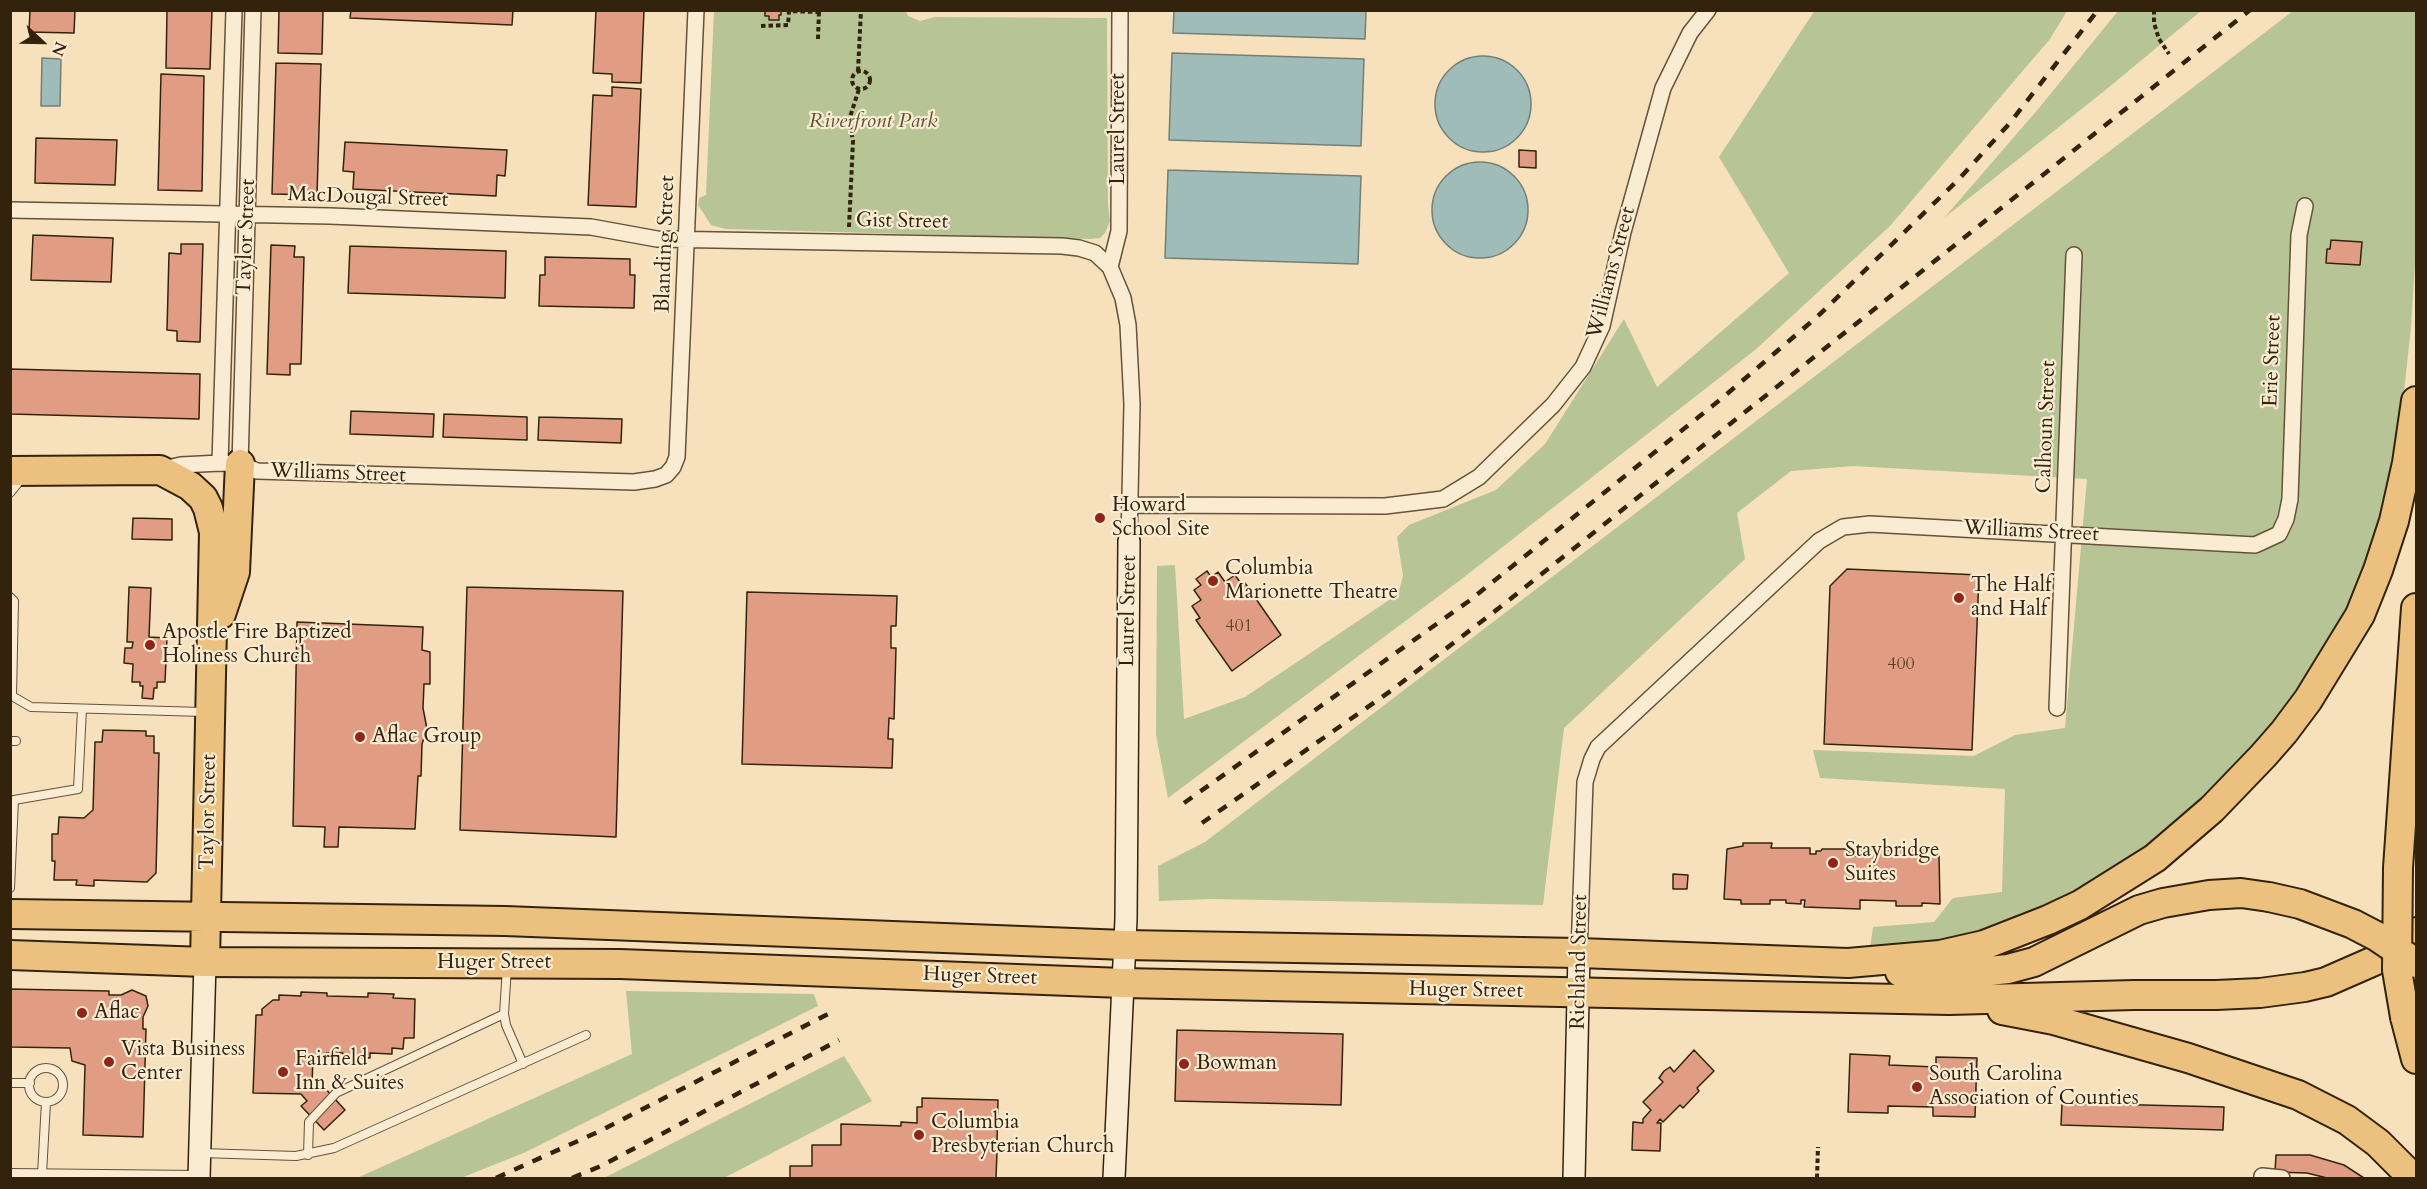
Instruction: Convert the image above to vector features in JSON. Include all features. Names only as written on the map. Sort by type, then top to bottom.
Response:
[{"type":"highway","points":[[1848,963],[1940,955],[1984,945],[2048,920],[2110,887],[2155,858],[2239,782],[2264,756],[2308,700],[2360,615],[2394,521],[2407,463],[2416,401]]},
{"type":"highway","points":[[212,639],[235,572],[230,464]]},
{"type":"highway","name":"Williams Street","points":[[16,479],[160,470]]},
{"type":"highway","name":"Taylor Street","points":[[160,470],[190,486],[203,498],[212,519],[214,532],[205,962]]},
{"type":"highway","points":[[2416,608],[2398,868],[2397,970],[2405,1017],[2416,1059]]},
{"type":"highway","points":[[1848,963],[1920,974],[1951,975],[1990,972],[2034,962],[2130,914],[2163,903],[2230,893],[2269,897],[2300,904],[2376,936],[2416,963]]},
{"type":"highway","name":"Huger Street","points":[[10,914],[505,921],[1125,945],[1579,953],[1848,963]]},
{"type":"highway","points":[[1949,1000],[2216,995],[2305,987],[2326,982],[2374,961],[2416,932]]},
{"type":"highway","name":"Huger Street","points":[[10,955],[205,962],[620,964],[1123,982],[1949,1000]]},
{"type":"highway","points":[[1949,1000],[2054,1020],[2188,1059],[2298,1095],[2347,1119],[2378,1143],[2413,1179]]},
{"type":"street","name":"Taylor Street","points":[[230,464],[228,215],[234,10]]},
{"type":"street","name":"Taylor Street","points":[[230,464],[247,216],[253,10]]},
{"type":"street","name":"Blanding Street","points":[[666,475],[674,467],[677,457],[696,10]]},
{"type":"street","name":"Laurel Street","points":[[1114,1179],[1125,945],[1132,404],[1128,325],[1123,298],[1110,267],[1119,231],[1120,10]]},
{"type":"street","name":"Williams Street","points":[[1131,505],[1385,506],[1443,499],[1479,477],[1553,405],[1583,367],[1602,326],[1623,232],[1663,88],[1690,33],[1708,10]]},
{"type":"street","name":"Erie Street","points":[[2286,519],[2290,499],[2299,235],[2305,206]]},
{"type":"street","name":"MacDougal Street","points":[[10,210],[330,216],[591,227],[657,239],[687,240]]},
{"type":"street","name":"Gist Street","points":[[687,240],[1062,246],[1095,254],[1110,267]]},
{"type":"street","name":"Calhoun Street","points":[[2057,708],[2074,255]]},
{"type":"street","name":"Williams Street","points":[[160,470],[181,465],[230,464],[257,471],[634,482],[666,475]]},
{"type":"street","name":"Williams Street","points":[[1598,747],[1819,541],[1843,527],[1870,524],[2254,544],[2279,534],[2286,519]]},
{"type":"street","name":"Richland Street","points":[[1574,1179],[1585,782],[1598,747]]},
{"type":"street","name":"Taylor Street","points":[[199,1177],[205,962]]},
{"type":"street","points":[[2262,1179],[2262,1176],[2282,1179]]},
{"type":"lane","points":[[10,597],[14,601],[12,696],[31,707],[211,712]]},
{"type":"lane","points":[[10,888],[14,800],[78,789],[82,709]]},
{"type":"lane","points":[[507,963],[504,1014],[506,1025],[523,1064]]},
{"type":"lane","points":[[308,1155],[309,1122],[336,1093],[504,1014]]},
{"type":"lane","points":[[200,1153],[308,1155],[355,1140],[586,1035]]},
{"type":"lane","points":[[45,1068],[50,1069],[60,1075],[62,1090],[56,1099],[46,1102],[36,1098],[30,1089],[30,1083],[35,1073],[45,1068]]},
{"type":"lane","points":[[10,1083],[30,1083]]},
{"type":"lane","points":[[42,1174],[46,1102]]},
{"type":"lane","points":[[10,1173],[199,1177]]},
{"type":"path","points":[[858,71],[861,10]]},
{"type":"path","points":[[2154,10],[2154,23],[2159,39],[2169,54]]},
{"type":"path","points":[[760,26],[788,25],[789,11],[819,11],[818,39]]},
{"type":"path","points":[[858,71],[864,71],[870,78],[868,86],[859,89],[854,86],[853,75],[858,71]]},
{"type":"path","points":[[848,242],[853,148],[849,120],[859,89]]},
{"type":"path","points":[[1817,1179],[1818,1147]]},
{"type":"green space","points":[[1815,10],[2067,11],[2050,39],[1890,226],[1755,350],[1459,581],[1168,798],[1156,735],[1157,566],[1175,565],[1184,719],[1245,697],[1398,594],[1403,576],[1397,537],[1409,525],[1496,490],[1545,444],[1624,319],[1657,387],[1789,273],[1719,157]]},
{"type":"green space","name":"Riverfront Park","points":[[714,11],[906,11],[908,16],[920,21],[935,17],[1107,18],[1110,221],[1105,233],[1100,238],[1091,239],[726,229],[711,225],[698,205],[699,198],[706,195]]},
{"type":"green space","points":[[2118,11],[2201,11],[1944,218],[2039,108]]},
{"type":"green space","points":[[2293,11],[2416,11],[2416,247],[2411,327],[2398,448],[2382,519],[2353,597],[2318,661],[2276,722],[2207,794],[2146,849],[2089,888],[1972,939],[1870,948],[1873,927],[1934,922],[1953,898],[2002,892],[2005,789],[1820,778],[1813,750],[1974,756],[2015,735],[2065,728],[2087,479],[1853,466],[1791,471],[1737,513],[1745,559],[1564,728],[1543,905],[1211,899],[1159,901],[1158,866],[1205,842]]},
{"type":"green space","points":[[626,991],[814,994],[818,1006],[526,1152],[461,1178],[357,1178],[632,1054]]},
{"type":"green space","points":[[844,1056],[872,1101],[724,1178],[604,1178]]},
{"type":"water","points":[[1174,11],[1366,11],[1365,39],[1173,33]]},
{"type":"water","points":[[1172,53],[1364,59],[1361,146],[1169,140]]},
{"type":"water","points":[[1483,56],[1501,60],[1517,70],[1527,86],[1531,104],[1527,122],[1517,138],[1501,148],[1483,152],[1465,148],[1449,138],[1439,122],[1435,104],[1439,86],[1449,70],[1465,60]]},
{"type":"water","points":[[42,58],[61,59],[60,106],[41,106]]},
{"type":"water","points":[[1480,162],[1498,166],[1514,176],[1524,192],[1528,210],[1524,228],[1514,244],[1498,254],[1480,258],[1462,254],[1446,244],[1436,228],[1432,210],[1436,192],[1446,176],[1462,166]]},
{"type":"water","points":[[1168,170],[1361,176],[1358,264],[1165,258]]},
{"type":"building","points":[[30,10],[75,10],[74,33],[29,32]]},
{"type":"building","points":[[167,10],[212,10],[210,69],[166,68]]},
{"type":"building","points":[[279,10],[323,10],[322,54],[278,53]]},
{"type":"building","points":[[351,10],[513,10],[512,25],[350,18]]},
{"type":"building","points":[[596,10],[644,10],[641,83],[612,82],[612,74],[593,73]]},
{"type":"building","points":[[765,10],[781,10],[779,20],[769,20],[769,16],[765,16]]},
{"type":"building","points":[[276,63],[321,64],[317,195],[272,194]]},
{"type":"building","points":[[161,74],[204,76],[202,191],[158,190]]},
{"type":"building","points":[[612,87],[641,89],[636,207],[588,205],[593,95],[612,96]]},
{"type":"building","points":[[36,138],[117,140],[115,185],[35,183]]},
{"type":"building","points":[[345,142],[507,150],[505,176],[497,175],[496,196],[353,189],[354,172],[343,171]]},
{"type":"building","points":[[1519,150],[1536,151],[1536,168],[1519,167]]},
{"type":"building","points":[[33,235],[113,238],[111,282],[31,280]]},
{"type":"building","points":[[2331,240],[2362,242],[2360,265],[2326,263],[2327,249],[2330,249]]},
{"type":"building","points":[[181,244],[203,244],[200,342],[177,341],[177,331],[167,330],[169,253],[181,254]]},
{"type":"building","points":[[271,245],[295,246],[294,257],[304,257],[301,364],[290,364],[290,375],[267,374]]},
{"type":"building","points":[[350,246],[506,251],[505,298],[348,293]]},
{"type":"building","points":[[545,257],[630,259],[630,275],[635,275],[634,308],[539,306],[540,275],[545,275]]},
{"type":"building","points":[[10,369],[200,374],[199,419],[10,414]]},
{"type":"building","points":[[351,411],[434,414],[433,437],[350,434]]},
{"type":"building","points":[[444,414],[527,417],[527,440],[443,437]]},
{"type":"building","points":[[539,417],[622,419],[621,443],[538,440]]},
{"type":"building","points":[[133,518],[172,519],[172,540],[132,539]]},
{"type":"building","points":[[1847,569],[1979,575],[1972,750],[1824,744],[1830,586]]},
{"type":"building","points":[[1207,571],[1211,577],[1218,572],[1225,582],[1235,575],[1242,585],[1245,583],[1281,635],[1232,671],[1196,620],[1200,618],[1192,606],[1201,600],[1194,590],[1201,585],[1196,579]]},
{"type":"building","name":"Apostle Fire Baptized Holiness Church","points":[[129,587],[151,588],[149,637],[167,638],[165,682],[157,682],[153,699],[142,698],[143,686],[140,686],[140,682],[132,682],[133,664],[124,663],[125,648],[132,648],[133,642],[127,642]]},
{"type":"building","points":[[467,587],[623,591],[616,837],[460,830]]},
{"type":"building","points":[[747,592],[897,596],[896,626],[891,626],[891,648],[896,648],[894,719],[889,718],[888,739],[893,739],[892,768],[742,764]]},
{"type":"building","name":"Aflac Group","points":[[297,622],[423,627],[422,650],[430,652],[430,684],[424,684],[423,708],[427,729],[422,744],[421,776],[418,776],[415,829],[339,827],[338,847],[324,847],[325,827],[293,826]]},
{"type":"building","points":[[103,730],[146,731],[146,736],[154,736],[154,753],[159,753],[156,873],[147,882],[94,880],[94,886],[76,885],[77,880],[54,880],[55,861],[52,861],[52,834],[58,834],[59,817],[84,818],[93,810],[95,742],[102,742]]},
{"type":"building","points":[[1743,843],[1772,843],[1771,848],[1810,848],[1810,854],[1816,854],[1816,851],[1822,849],[1847,849],[1847,852],[1852,852],[1852,856],[1858,856],[1859,850],[1897,851],[1897,847],[1923,848],[1923,851],[1931,852],[1931,855],[1939,855],[1940,904],[1922,903],[1922,906],[1896,906],[1896,901],[1860,900],[1860,909],[1804,907],[1805,900],[1801,900],[1801,904],[1786,903],[1786,900],[1770,900],[1770,904],[1741,904],[1741,900],[1724,899],[1727,849],[1743,846]]},
{"type":"building","points":[[1673,874],[1688,875],[1687,889],[1673,889]]},
{"type":"building","name":"Vista Business Center","points":[[10,989],[109,991],[109,995],[121,995],[132,990],[146,996],[148,1006],[143,1017],[143,1029],[146,1029],[143,1137],[83,1135],[85,1065],[72,1061],[70,1048],[10,1047]]},
{"type":"building","name":"Fairfield Inn & Suites","points":[[301,992],[327,993],[327,996],[368,997],[368,993],[394,994],[393,998],[415,999],[414,1038],[404,1038],[403,1049],[392,1048],[392,1054],[370,1053],[370,1058],[343,1057],[343,1053],[313,1056],[312,1086],[317,1091],[323,1086],[345,1110],[324,1130],[301,1106],[307,1101],[301,1094],[253,1093],[256,1015],[262,1015],[262,1009],[273,1000],[279,1000],[279,995],[301,996]]},
{"type":"building","points":[[1177,1030],[1343,1034],[1341,1105],[1175,1101]]},
{"type":"building","points":[[1694,1050],[1714,1071],[1697,1088],[1699,1091],[1683,1108],[1680,1105],[1663,1122],[1660,1119],[1657,1123],[1661,1123],[1660,1151],[1632,1150],[1633,1122],[1643,1123],[1643,1119],[1651,1110],[1643,1102],[1663,1082],[1659,1078],[1664,1071],[1670,1067],[1674,1072]]},
{"type":"building","points":[[1850,1054],[1890,1056],[1889,1065],[1936,1067],[1936,1057],[1977,1058],[1975,1117],[1933,1116],[1933,1107],[1888,1106],[1888,1113],[1848,1112]]},
{"type":"building","name":"Columbia Presbyterian Church","points":[[922,1098],[998,1100],[997,1143],[1013,1144],[1013,1152],[997,1152],[996,1178],[790,1178],[790,1166],[812,1166],[812,1145],[841,1145],[841,1124],[901,1126],[901,1122],[917,1123],[917,1107],[922,1107]]},
{"type":"building","points":[[2062,1103],[2224,1107],[2223,1130],[2061,1125]]},
{"type":"building","points":[[2276,1155],[2310,1155],[2344,1165],[2364,1178],[2327,1178],[2307,1173],[2275,1172]]},
{"type":"railway","points":[[1184,803],[1469,601],[1721,399],[1817,317],[1959,179],[2009,124],[2098,10]]},
{"type":"railway","points":[[1202,823],[1392,690],[1499,608],[2250,10]]},
{"type":"railway","points":[[496,1178],[600,1131],[828,1014]]},
{"type":"railway","points":[[572,1178],[601,1166],[839,1040]]},
{"type":"place","name":"Howard School Site","points":[[1100,518]]},
{"type":"place","name":"Columbia Marionette Theatre","points":[[1213,581]]},
{"type":"place","name":"The Half and Half","points":[[1959,598]]},
{"type":"place","name":"Apostle Fire Baptized Holiness Church","points":[[150,645]]},
{"type":"place","name":"Aflac Group","points":[[360,737]]},
{"type":"place","name":"Staybridge Suites","points":[[1833,863]]},
{"type":"place","name":"Aflac","points":[[82,1013]]},
{"type":"place","name":"Vista Business Center","points":[[109,1062]]},
{"type":"place","name":"Bowman","points":[[1184,1064]]},
{"type":"place","name":"Fairfield Inn & Suites","points":[[283,1072]]},
{"type":"place","name":"South Carolina Association of Counties","points":[[1917,1087]]},
{"type":"place","name":"Columbia Presbyterian Church","points":[[919,1135]]}]
